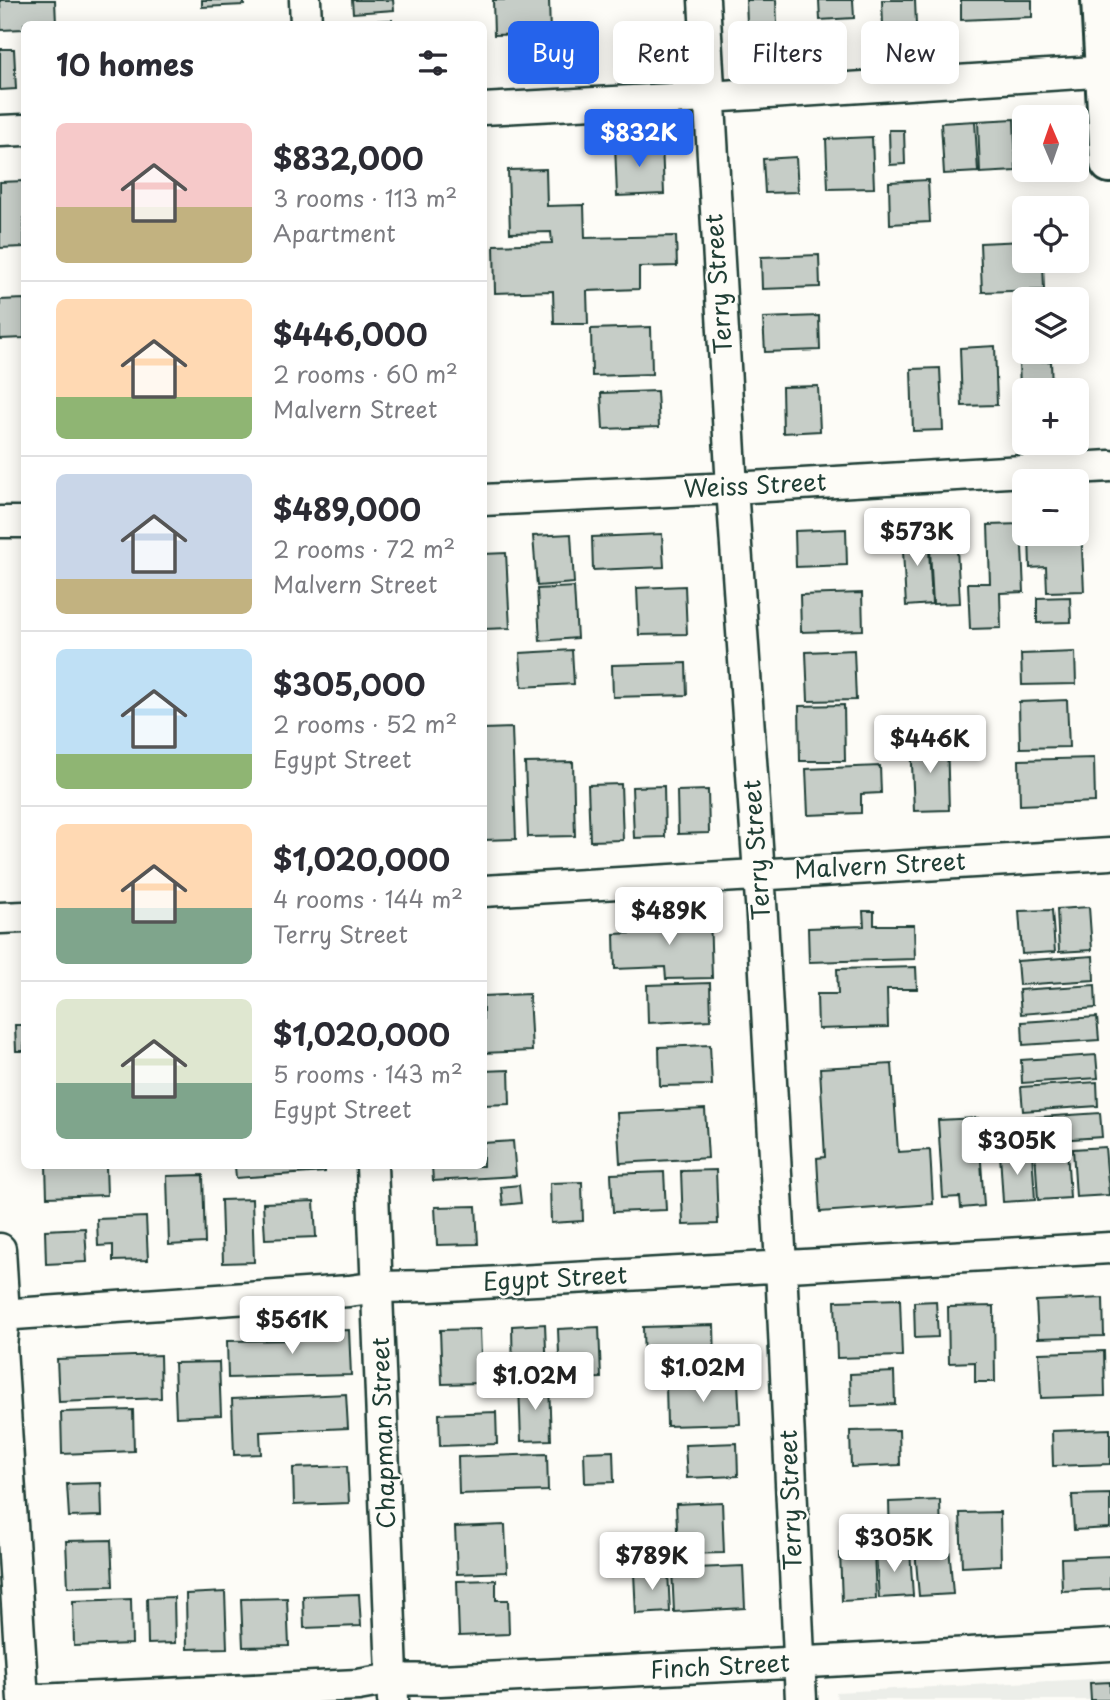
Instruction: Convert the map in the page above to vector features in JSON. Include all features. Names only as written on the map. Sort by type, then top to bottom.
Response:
[{"type":"main road","points":[[1101,0],[1110,163]]},
{"type":"street","points":[[305,0],[306,21]]},
{"type":"street","name":"Terry Street","points":[[704,0],[732,488],[759,873],[801,1700]]},
{"type":"street","points":[[487,108],[708,97],[1107,71]]},
{"type":"street","points":[[0,131],[21,130]]},
{"type":"street","name":"Weiss Street","points":[[487,500],[1110,466]]},
{"type":"street","points":[[0,522],[21,522]]},
{"type":"street","name":"Malvern Street","points":[[487,891],[1110,854]]},
{"type":"street","points":[[0,918],[21,917]]},
{"type":"street","name":"Chapman Street","points":[[372,1169],[379,1287],[393,1690]]},
{"type":"street","name":"Egypt Street","points":[[2,1315],[379,1287],[1110,1248]]},
{"type":"street","points":[[0,1249],[1,1347],[23,1700]]},
{"type":"street","name":"Finch Street","points":[[37,1700],[358,1685],[393,1690],[440,1680],[1110,1645]]},
{"type":"shaded area","points":[[1110,1678],[1110,1700],[837,1700],[836,1692]]},
{"type":"building","points":[[0,0],[55,0],[56,21],[21,21],[21,29],[1,30]]},
{"type":"building","points":[[202,0],[244,0],[244,5],[202,7]]},
{"type":"building","points":[[352,0],[393,0],[394,10],[353,13]]},
{"type":"building","points":[[493,0],[549,0],[550,21],[508,21],[508,34],[494,35]]},
{"type":"building","points":[[746,0],[776,0],[777,21],[747,21]]},
{"type":"building","points":[[819,0],[853,0],[854,18],[820,20]]},
{"type":"building","points":[[882,0],[915,0],[916,21],[883,21]]},
{"type":"building","points":[[961,0],[1032,0],[1032,17],[961,20]]},
{"type":"building","points":[[0,49],[14,49],[16,89],[0,90]]},
{"type":"building","points":[[1012,119],[1012,171],[980,173],[978,121]]},
{"type":"building","points":[[975,121],[978,172],[944,174],[941,123]]},
{"type":"building","points":[[889,130],[904,130],[905,164],[890,165]]},
{"type":"building","points":[[872,137],[874,188],[828,189],[826,139]]},
{"type":"building","points":[[662,143],[664,194],[617,196],[615,144]]},
{"type":"building","points":[[796,157],[798,192],[765,193],[763,159]]},
{"type":"building","points":[[546,169],[547,206],[584,205],[585,238],[676,236],[677,266],[639,267],[639,289],[587,291],[588,324],[554,324],[553,291],[495,293],[494,245],[552,243],[551,232],[510,233],[508,170]]},
{"type":"building","points":[[928,180],[930,222],[890,224],[889,182]]},
{"type":"building","points":[[21,181],[21,247],[0,248],[0,182]]},
{"type":"building","points":[[1012,242],[1012,273],[1043,273],[1044,287],[1012,287],[1012,291],[982,292],[980,243]]},
{"type":"building","points":[[819,255],[820,287],[762,289],[761,257]]},
{"type":"building","points":[[21,299],[21,338],[0,339],[0,300]]},
{"type":"building","points":[[819,316],[820,350],[765,352],[763,318]]},
{"type":"building","points":[[651,327],[652,374],[592,376],[591,329]]},
{"type":"building","points":[[995,346],[997,405],[962,406],[960,348]]},
{"type":"building","points":[[1019,364],[1051,364],[1052,378],[1020,378]]},
{"type":"building","points":[[940,368],[943,430],[913,431],[911,369]]},
{"type":"building","points":[[818,386],[820,431],[783,433],[782,387]]},
{"type":"building","points":[[657,391],[659,427],[603,429],[601,393]]},
{"type":"building","points":[[1012,524],[1012,546],[1022,546],[1024,592],[1000,593],[1001,628],[970,629],[968,583],[990,583],[988,525]]},
{"type":"building","points":[[846,529],[847,565],[796,567],[795,531]]},
{"type":"building","points":[[956,530],[960,603],[933,604],[929,531]]},
{"type":"building","points":[[928,531],[932,604],[906,606],[902,532]]},
{"type":"building","points":[[571,534],[574,583],[537,586],[533,536]]},
{"type":"building","points":[[662,534],[664,567],[593,570],[592,537]]},
{"type":"building","points":[[1029,546],[1082,546],[1084,591],[1047,592],[1046,567],[1030,568]]},
{"type":"building","points":[[506,553],[510,628],[487,629],[487,554]]},
{"type":"building","points":[[685,586],[687,634],[639,635],[637,588]]},
{"type":"building","points":[[574,587],[577,638],[540,641],[537,589]]},
{"type":"building","points":[[862,593],[863,630],[801,632],[800,595]]},
{"type":"building","points":[[1070,597],[1071,622],[1037,623],[1037,598]]},
{"type":"building","points":[[572,650],[574,684],[522,687],[520,653]]},
{"type":"building","points":[[854,650],[856,700],[808,701],[806,652]]},
{"type":"building","points":[[1075,652],[1076,684],[1022,685],[1021,654]]},
{"type":"building","points":[[686,663],[687,695],[613,697],[612,665]]},
{"type":"building","points":[[1067,700],[1069,747],[1020,748],[1019,702]]},
{"type":"building","points":[[844,705],[845,761],[800,761],[799,706]]},
{"type":"building","points":[[512,728],[516,839],[487,840],[487,729]]},
{"type":"building","points":[[947,739],[949,810],[914,811],[911,740]]},
{"type":"building","points":[[1094,758],[1095,802],[1020,805],[1019,760]]},
{"type":"building","points":[[573,762],[575,836],[528,837],[525,763]]},
{"type":"building","points":[[880,766],[881,793],[861,794],[861,813],[808,815],[806,769]]},
{"type":"building","points":[[621,784],[623,840],[590,841],[588,785]]},
{"type":"building","points":[[664,786],[665,837],[634,838],[632,787]]},
{"type":"building","points":[[708,790],[709,833],[678,834],[677,791]]},
{"type":"building","points":[[1089,907],[1092,950],[1059,952],[1057,909]]},
{"type":"building","points":[[1052,910],[1055,952],[1022,954],[1019,911]]},
{"type":"building","points":[[863,911],[874,911],[874,925],[914,925],[915,959],[809,962],[808,928],[864,926]]},
{"type":"building","points":[[710,914],[712,978],[666,979],[665,967],[615,969],[614,934],[653,932],[652,916]]},
{"type":"building","points":[[1093,956],[1094,980],[1019,985],[1017,961]]},
{"type":"building","points":[[916,967],[917,989],[887,989],[888,1027],[818,1029],[817,994],[838,994],[837,969]]},
{"type":"building","points":[[710,983],[711,1020],[648,1023],[647,985]]},
{"type":"building","points":[[1095,985],[1096,1008],[1021,1014],[1019,990]]},
{"type":"building","points":[[529,994],[532,1051],[487,1053],[487,996]]},
{"type":"building","points":[[1097,1017],[1099,1040],[1023,1045],[1022,1022]]},
{"type":"building","points":[[15,1025],[21,1025],[21,1051],[16,1051]]},
{"type":"building","points":[[710,1045],[712,1085],[660,1086],[659,1047]]},
{"type":"building","points":[[1096,1055],[1098,1078],[1022,1083],[1021,1060]]},
{"type":"building","points":[[892,1064],[898,1152],[930,1150],[933,1204],[820,1212],[817,1158],[825,1157],[820,1068]]},
{"type":"building","points":[[509,1070],[510,1104],[487,1105],[487,1071]]},
{"type":"building","points":[[1097,1082],[1098,1106],[1023,1111],[1021,1087]]},
{"type":"building","points":[[705,1109],[708,1158],[620,1163],[617,1113]]},
{"type":"building","points":[[1100,1113],[1102,1137],[1026,1142],[1025,1118]]},
{"type":"building","points":[[978,1118],[984,1206],[961,1208],[960,1197],[943,1198],[938,1120]]},
{"type":"building","points":[[513,1141],[516,1176],[433,1181],[432,1169],[487,1169],[487,1143]]},
{"type":"building","points":[[1105,1147],[1109,1195],[1076,1197],[1073,1149]]},
{"type":"building","points":[[1067,1149],[1070,1198],[1038,1200],[1035,1151]]},
{"type":"building","points":[[1032,1152],[1035,1200],[1003,1202],[1000,1154]]},
{"type":"building","points":[[46,1169],[106,1169],[107,1195],[47,1197]]},
{"type":"building","points":[[235,1169],[325,1169],[325,1172],[236,1178]]},
{"type":"building","points":[[716,1170],[718,1224],[683,1225],[681,1171]]},
{"type":"building","points":[[664,1172],[666,1210],[613,1212],[611,1174]]},
{"type":"building","points":[[203,1175],[205,1243],[169,1245],[167,1176]]},
{"type":"building","points":[[582,1182],[583,1221],[551,1223],[550,1183]]},
{"type":"building","points":[[519,1185],[521,1203],[503,1205],[501,1187]]},
{"type":"building","points":[[252,1199],[254,1262],[223,1263],[221,1200]]},
{"type":"building","points":[[314,1201],[316,1237],[265,1239],[263,1203]]},
{"type":"building","points":[[476,1206],[478,1244],[437,1245],[435,1207]]},
{"type":"building","points":[[146,1217],[148,1260],[113,1261],[113,1245],[98,1246],[97,1219]]},
{"type":"building","points":[[85,1228],[87,1262],[46,1264],[45,1230]]},
{"type":"building","points":[[1103,1298],[1104,1336],[1038,1338],[1036,1301]]},
{"type":"building","points":[[900,1299],[902,1356],[837,1358],[835,1301]]},
{"type":"building","points":[[936,1301],[938,1337],[915,1338],[914,1302]]},
{"type":"building","points":[[994,1306],[995,1382],[975,1382],[975,1362],[949,1363],[948,1307]]},
{"type":"building","points":[[545,1324],[547,1376],[513,1377],[512,1326]]},
{"type":"building","points":[[714,1325],[715,1363],[644,1366],[643,1327]]},
{"type":"building","points":[[599,1327],[601,1378],[560,1379],[558,1329]]},
{"type":"building","points":[[480,1329],[482,1383],[442,1384],[440,1330]]},
{"type":"building","points":[[349,1330],[351,1375],[228,1378],[227,1341],[298,1340],[297,1332]]},
{"type":"building","points":[[1104,1351],[1105,1396],[1041,1398],[1039,1353]]},
{"type":"building","points":[[160,1355],[161,1398],[59,1402],[57,1359]]},
{"type":"building","points":[[219,1362],[221,1415],[176,1417],[174,1363]]},
{"type":"building","points":[[894,1372],[895,1404],[851,1406],[850,1374]]},
{"type":"building","points":[[738,1382],[740,1424],[667,1426],[666,1384]]},
{"type":"building","points":[[549,1383],[551,1440],[521,1441],[519,1384]]},
{"type":"building","points":[[346,1394],[348,1428],[260,1432],[261,1454],[234,1455],[232,1399]]},
{"type":"building","points":[[133,1410],[134,1451],[62,1454],[61,1412]]},
{"type":"building","points":[[496,1412],[497,1444],[440,1446],[439,1414]]},
{"type":"building","points":[[1110,1429],[1110,1464],[1053,1466],[1052,1431]]},
{"type":"building","points":[[899,1430],[900,1465],[851,1467],[850,1431]]},
{"type":"building","points":[[737,1443],[738,1476],[687,1478],[685,1445]]},
{"type":"building","points":[[613,1451],[614,1482],[585,1483],[584,1452]]},
{"type":"building","points":[[547,1454],[548,1491],[459,1494],[458,1457]]},
{"type":"building","points":[[347,1466],[349,1503],[294,1505],[293,1468]]},
{"type":"building","points":[[101,1483],[102,1516],[69,1517],[67,1484]]},
{"type":"building","points":[[1110,1494],[1110,1528],[1074,1530],[1072,1495]]},
{"type":"building","points":[[940,1500],[941,1536],[890,1538],[889,1502]]},
{"type":"building","points":[[722,1502],[724,1553],[678,1554],[676,1504]]},
{"type":"building","points":[[1000,1512],[1001,1565],[962,1567],[960,1513]]},
{"type":"building","points":[[505,1525],[507,1572],[457,1574],[455,1527]]},
{"type":"building","points":[[111,1540],[113,1586],[68,1587],[66,1541]]},
{"type":"building","points":[[949,1546],[953,1594],[919,1596],[915,1549]]},
{"type":"building","points":[[910,1550],[913,1596],[879,1598],[876,1552]]},
{"type":"building","points":[[874,1551],[876,1599],[842,1601],[840,1553]]},
{"type":"building","points":[[1110,1556],[1110,1589],[1062,1591],[1061,1558]]},
{"type":"building","points":[[743,1566],[745,1608],[674,1612],[672,1569]]},
{"type":"building","points":[[668,1571],[670,1612],[636,1614],[634,1573]]},
{"type":"building","points":[[496,1580],[496,1600],[508,1600],[509,1634],[459,1636],[457,1581]]},
{"type":"building","points":[[225,1592],[227,1648],[187,1649],[186,1594]]},
{"type":"building","points":[[359,1594],[361,1626],[304,1628],[303,1596]]},
{"type":"building","points":[[174,1597],[175,1643],[148,1644],[147,1598]]},
{"type":"building","points":[[287,1598],[289,1646],[243,1647],[241,1599]]},
{"type":"building","points":[[131,1599],[132,1644],[74,1646],[73,1601]]},
{"type":"building","points":[[1110,1682],[1110,1700],[1091,1700],[1090,1683]]}]
